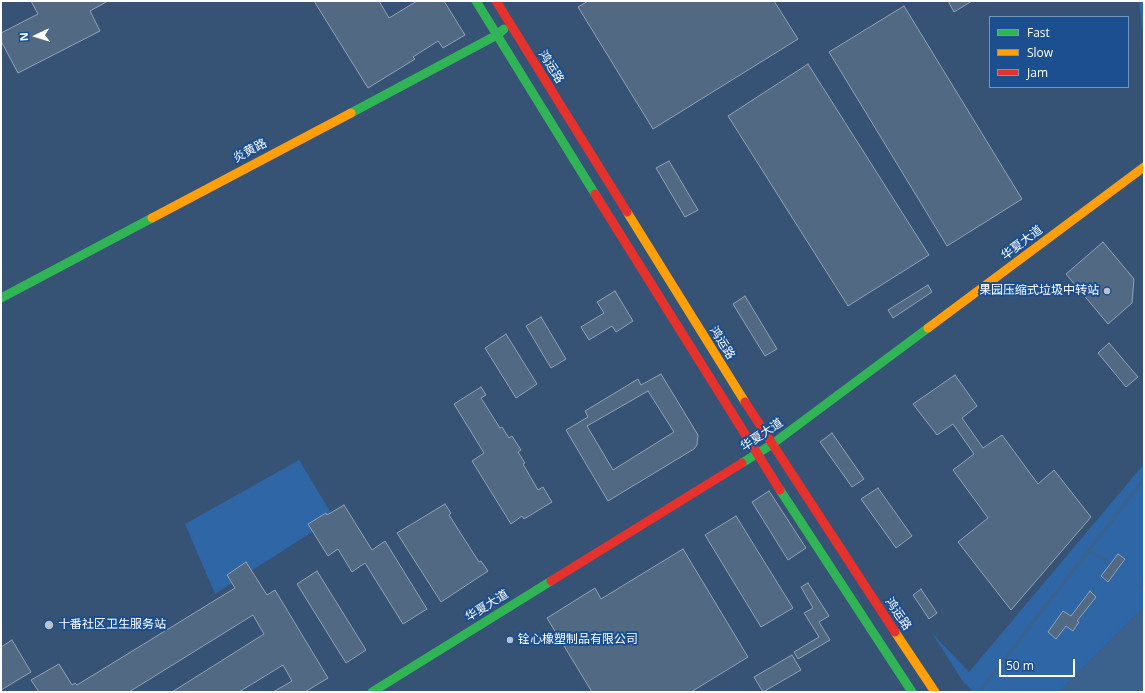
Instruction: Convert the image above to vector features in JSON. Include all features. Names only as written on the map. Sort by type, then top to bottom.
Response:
[{"type":"street","points":[[476,1],[756,454],[912,692]]},
{"type":"street","name":"鸿运路","points":[[496,1],[771,445],[935,692]]},
{"type":"street","name":"炎黄路","points":[[1,298],[497,35],[510,23]]},
{"type":"street","name":"华夏大道","points":[[372,692],[771,445],[1144,166]]},
{"type":"shaded area","points":[[1139,1],[1144,1],[1144,45]]},
{"type":"shaded area","points":[[299,460],[334,518],[215,594],[185,524]]},
{"type":"shaded area","points":[[1144,464],[1144,607],[1059,692],[974,692],[964,683],[932,633],[969,672]]},
{"type":"shaded area","points":[[1144,607],[1144,692],[1059,692]]},
{"type":"building","points":[[31,1],[108,1],[90,11],[100,31],[18,73],[1,41],[1,33],[38,14]]},
{"type":"building","points":[[314,1],[379,1],[389,18],[417,1],[444,1],[465,35],[443,48],[438,41],[413,57],[415,59],[368,88]]},
{"type":"building","points":[[588,1],[774,1],[798,39],[653,129],[578,7]]},
{"type":"building","points":[[948,1],[972,1],[954,12]]},
{"type":"building","points":[[904,6],[1022,199],[947,246],[829,52]]},
{"type":"building","points":[[808,64],[929,255],[848,306],[728,116]]},
{"type":"building","points":[[669,161],[698,210],[685,217],[656,168]]},
{"type":"building","name":"果园压缩式垃圾中转站","points":[[1103,242],[1134,279],[1132,303],[1108,324],[1066,274]]},
{"type":"building","points":[[928,285],[932,292],[893,318],[888,310]]},
{"type":"building","points":[[615,291],[633,321],[616,332],[612,326],[589,340],[581,327],[604,313],[597,302]]},
{"type":"building","points":[[745,296],[777,349],[765,356],[733,304]]},
{"type":"building","points":[[541,317],[566,359],[551,368],[526,326]]},
{"type":"building","points":[[506,334],[537,384],[516,398],[485,348]]},
{"type":"building","points":[[1109,343],[1138,377],[1126,387],[1098,353]]},
{"type":"building","points":[[661,374],[698,435],[697,445],[694,449],[608,501],[566,430],[588,417],[585,411],[638,379],[641,385]],"holes":[[[648,391],[674,432],[613,470],[587,426]]]},
{"type":"building","points":[[955,375],[977,406],[962,418],[983,448],[1002,435],[1038,484],[1054,470],[1091,517],[1011,610],[958,542],[988,518],[953,470],[974,454],[953,424],[937,435],[913,404]]},
{"type":"building","points":[[481,387],[486,395],[481,398],[500,428],[502,427],[509,438],[512,436],[521,450],[518,452],[525,463],[523,464],[538,490],[543,487],[552,502],[524,519],[522,516],[511,524],[472,461],[484,453],[454,404]]},
{"type":"building","points":[[832,433],[864,479],[852,487],[820,442]]},
{"type":"building","points":[[878,488],[912,536],[896,548],[861,499]]},
{"type":"building","points":[[769,491],[806,548],[788,560],[752,502]]},
{"type":"building","points":[[445,504],[451,513],[449,515],[479,562],[481,561],[488,571],[441,602],[397,533]]},
{"type":"building","points":[[344,505],[372,550],[385,541],[427,609],[403,624],[365,563],[352,572],[338,549],[328,556],[308,524],[326,513],[327,515]]},
{"type":"building","points":[[736,516],[793,608],[761,627],[705,535]]},
{"type":"building","points":[[683,549],[748,657],[691,692],[592,692],[547,618],[595,588],[601,599]]},
{"type":"building","points":[[1118,554],[1125,559],[1108,582],[1101,576]]},
{"type":"building","points":[[246,562],[267,595],[275,590],[328,678],[305,692],[273,692],[292,681],[283,665],[239,692],[172,692],[264,634],[253,615],[129,692],[39,692],[31,680],[59,664],[72,685],[75,683],[77,685],[235,588],[227,575]]},
{"type":"building","points":[[317,571],[366,650],[346,663],[297,584]]},
{"type":"building","points":[[808,583],[829,616],[819,622],[830,640],[798,659],[794,652],[819,637],[804,613],[813,608],[801,587]]},
{"type":"building","points":[[921,589],[937,613],[929,619],[913,595]]},
{"type":"building","points":[[1090,591],[1096,597],[1077,621],[1079,622],[1073,631],[1066,626],[1056,639],[1048,632],[1063,611],[1071,616]]},
{"type":"building","points":[[12,640],[31,672],[1,690],[1,647]]},
{"type":"building","points":[[792,655],[801,670],[763,692],[754,677]]},
{"type":"waterway","points":[[979,692],[1144,479]]},
{"type":"waterway","points":[[1089,551],[1108,562]]},
{"type":"waterway","points":[[1139,586],[1144,590]]},
{"type":"traffic: fast","points":[[476,1],[595,194]]},
{"type":"traffic: fast","points":[[351,113],[497,35],[504,29]]},
{"type":"traffic: fast","points":[[1,298],[152,218]]},
{"type":"traffic: fast","points":[[742,463],[771,445],[928,328]]},
{"type":"traffic: fast","points":[[780,490],[912,692]]},
{"type":"traffic: fast","points":[[372,692],[551,581]]},
{"type":"traffic: slow","points":[[152,218],[351,113]]},
{"type":"traffic: slow","points":[[928,328],[1144,167]]},
{"type":"traffic: slow","points":[[627,212],[745,402]]},
{"type":"traffic: slow","points":[[895,632],[935,692]]},
{"type":"traffic: jam","points":[[496,1],[627,212]]},
{"type":"traffic: jam","points":[[595,194],[780,490]]},
{"type":"traffic: jam","points":[[745,402],[895,632]]},
{"type":"traffic: jam","points":[[551,581],[742,463]]},
{"type":"place","name":"果园压缩式垃圾中转站","points":[[1107,291]]},
{"type":"place","name":"十番社区卫生服务站","points":[[49,625]]},
{"type":"place","name":"铨心橡塑制品有限公司","points":[[510,640]]}]
